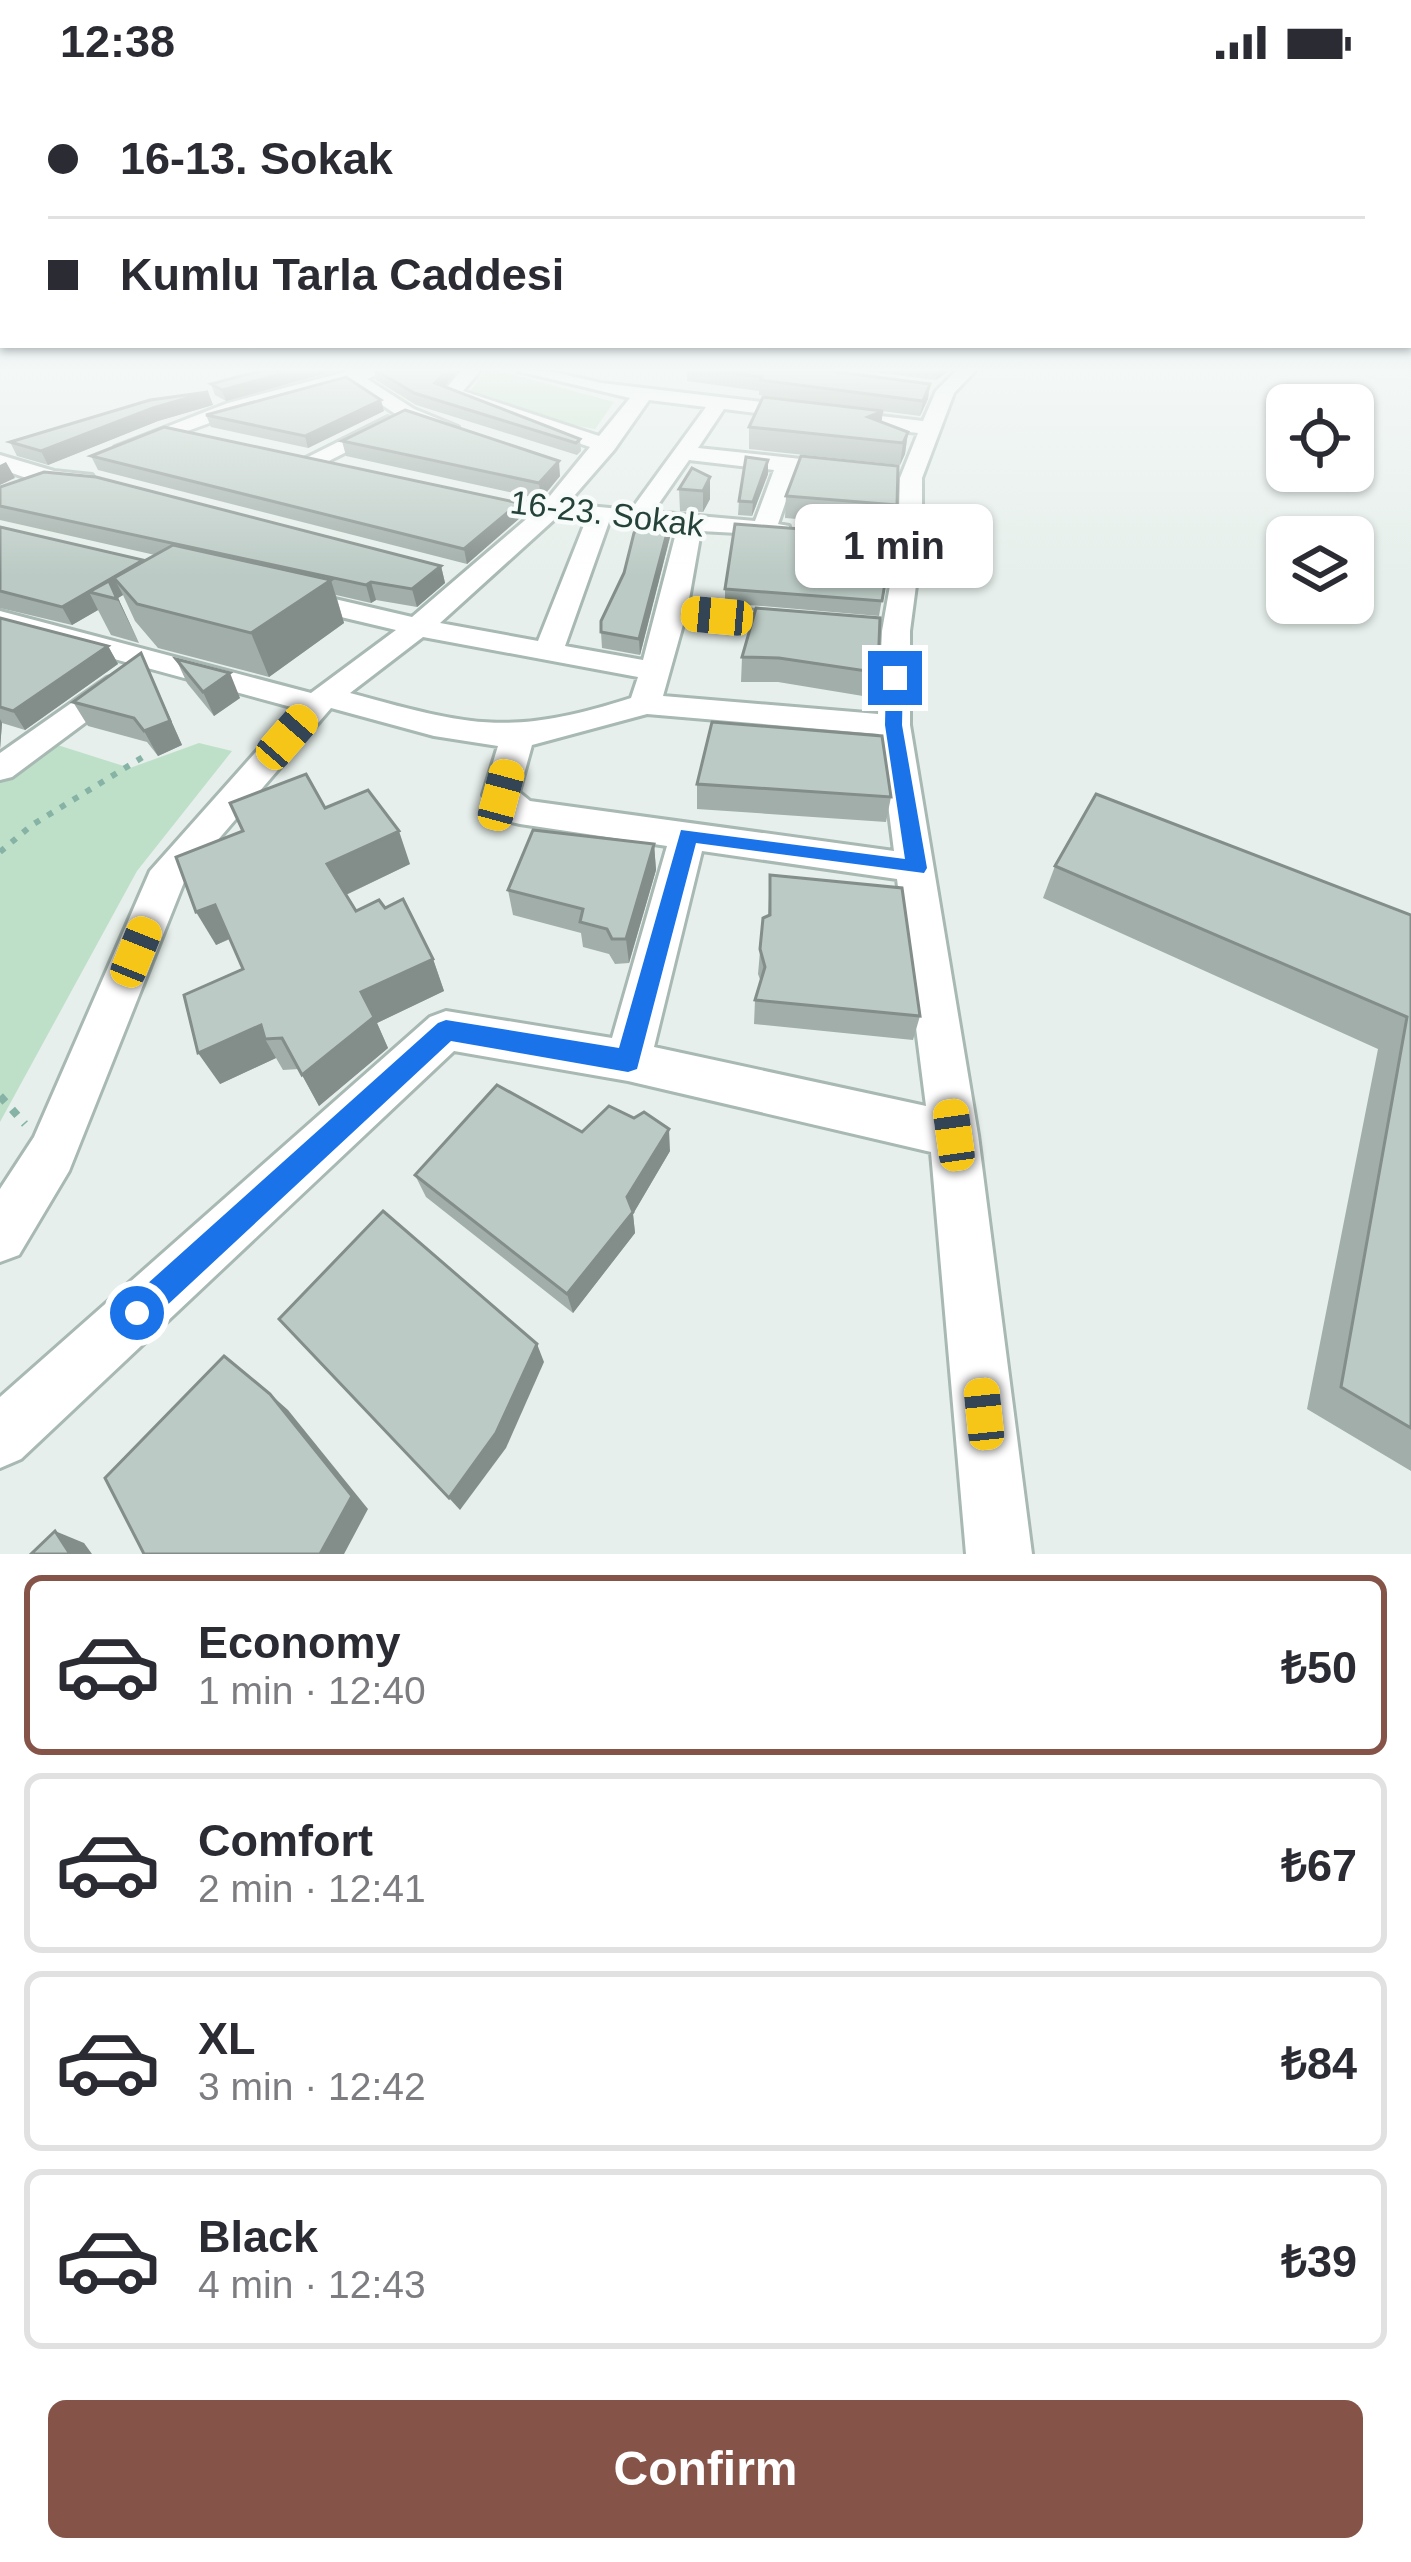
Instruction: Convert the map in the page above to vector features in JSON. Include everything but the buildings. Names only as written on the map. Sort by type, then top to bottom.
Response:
[{"type":"street","points":[[17,490],[101,466],[148,440]]},
{"type":"street","points":[[343,469],[300,459],[345,440]]},
{"type":"street","points":[[541,440],[583,461]]},
{"type":"street","points":[[0,1236],[52,1154],[169,871],[320,700],[418,627],[465,576],[549,512],[597,440]]},
{"type":"street","points":[[636,520],[693,440]]},
{"type":"street","points":[[911,440],[890,476],[899,540],[885,630],[894,725],[954,1135],[999,1554]]},
{"type":"street","points":[[683,453],[890,476]]},
{"type":"street","points":[[0,462],[52,478]]},
{"type":"street","points":[[764,530],[787,465]]},
{"type":"street","name":"16-23. Sokak","points":[[507,503],[599,518],[806,533]]},
{"type":"street","points":[[548,653],[599,518]]},
{"type":"street","points":[[646,704],[673,612],[690,524]]},
{"type":"street","points":[[279,594],[418,627],[658,672]]},
{"type":"street","points":[[673,612],[829,625]]},
{"type":"street","points":[[80,638],[115,616]]},
{"type":"street","points":[[1,620],[431,724],[544,734],[646,704],[894,725]]},
{"type":"street","points":[[0,769],[16,742],[155,657]]},
{"type":"street","points":[[518,734],[501,795],[520,812],[917,868]]},
{"type":"street","points":[[628,1061],[688,835]]},
{"type":"street","points":[[0,1438],[446,1030],[628,1061],[954,1135]]},
{"type":"path","points":[[0,852],[32,825],[143,758]]},
{"type":"green space","points":[[48,742],[130,768],[199,743],[232,751],[137,871],[0,1122],[0,777]]},
{"type":"route","points":[[137,1313],[446,1030],[628,1061],[688,835],[917,868],[894,725],[895,678]]}]
